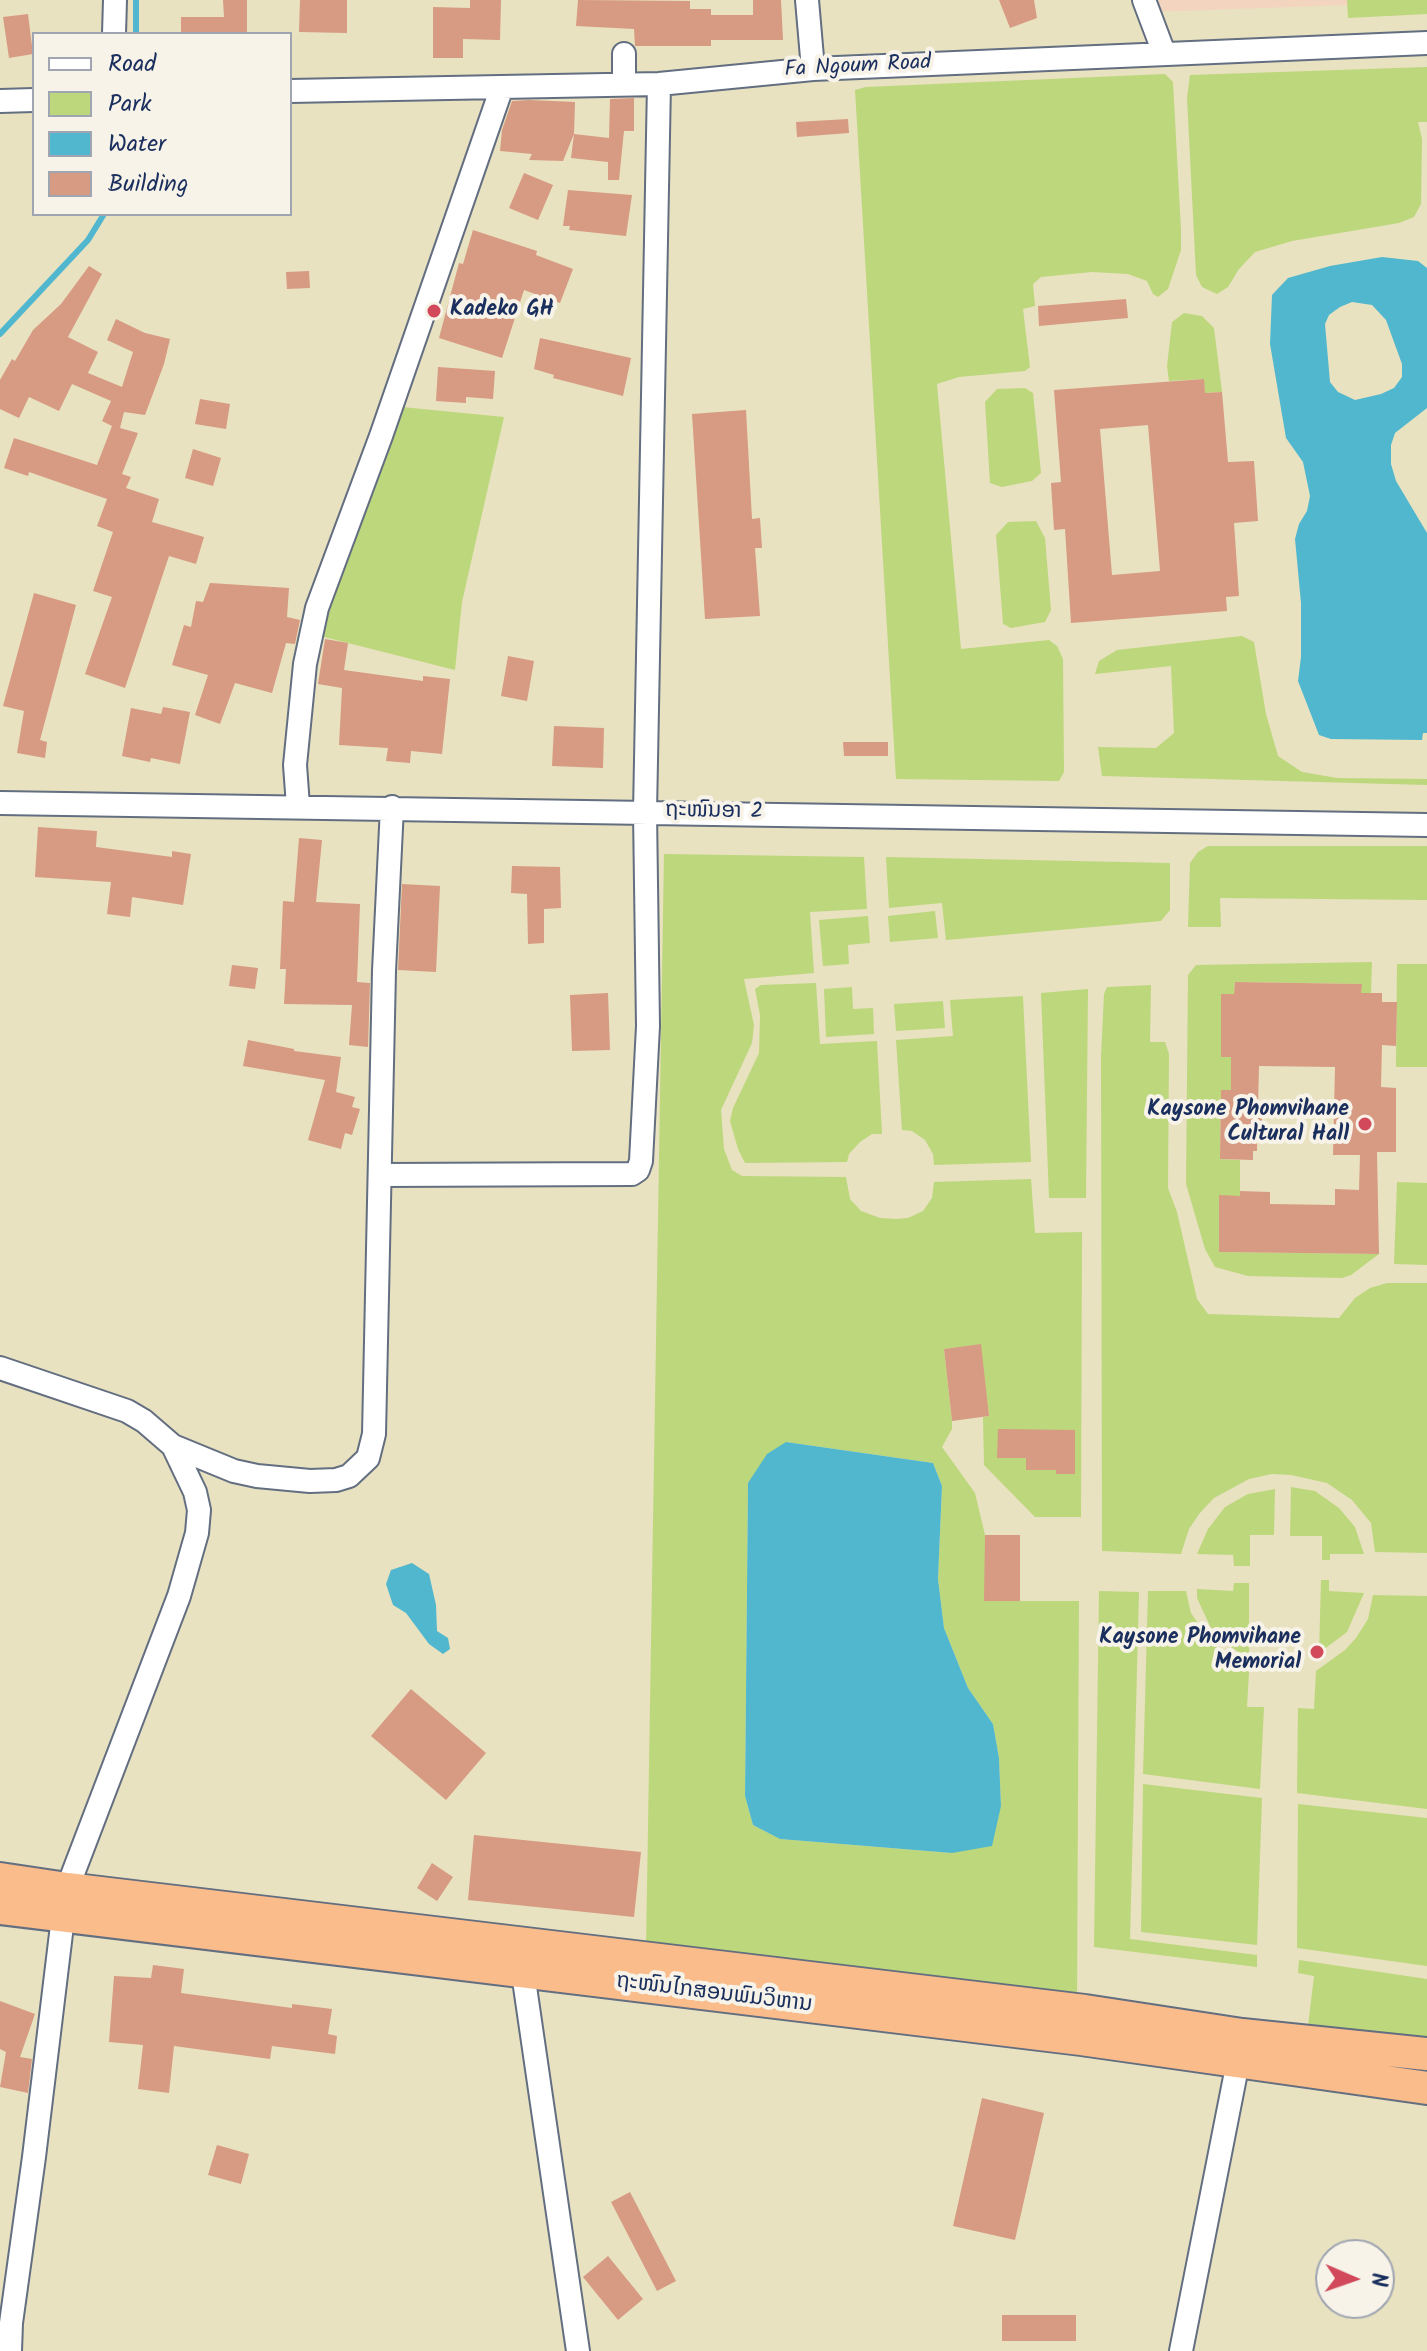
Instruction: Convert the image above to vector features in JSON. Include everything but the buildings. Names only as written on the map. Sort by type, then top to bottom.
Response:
[{"type":"highway","name":"ຖະໜົນໄກສອນພົມວິຫານ","points":[[0,1879],[65,1903],[523,1973],[1065,2037],[1260,2055],[1427,2054]]},
{"type":"highway","name":"ຖະໜົນໄກສອນພົມວິຫານ","points":[[0,1908],[65,1903],[1085,2011],[1260,2055],[1427,2088]]},
{"type":"street","points":[[114,32],[115,0]]},
{"type":"street","points":[[807,0],[813,69]]},
{"type":"street","points":[[1144,0],[1164,53]]},
{"type":"street","name":"Fa Ngoum Road","points":[[292,91],[659,84],[813,69],[1427,43]]},
{"type":"street","points":[[624,54],[624,84]]},
{"type":"street","points":[[380,1175],[614,1175],[632,1174],[638,1170],[644,1133],[648,1026],[645,812],[659,84]]},
{"type":"street","points":[[298,806],[295,765],[305,664],[317,608],[381,436],[502,87]]},
{"type":"street","points":[[0,101],[32,100]]},
{"type":"street","name":"ຖະໜົນອາ 2","points":[[0,803],[1427,825]]},
{"type":"street","points":[[0,1368],[127,1411],[173,1446],[234,1471],[310,1481],[336,1480],[349,1476],[368,1458],[374,1434],[384,971],[392,807]]},
{"type":"street","points":[[10,2351],[11,2323],[65,1903],[159,1652],[197,1533],[199,1510],[195,1492],[173,1446]]},
{"type":"street","points":[[523,1973],[578,2351]]},
{"type":"street","points":[[1181,2351],[1260,2055]]},
{"type":"shaded area","points":[[1150,0],[1427,0],[1427,2],[1155,12]]},
{"type":"green space","points":[[1347,0],[1427,0],[1427,14],[1348,18]]},
{"type":"green space","points":[[1427,67],[1427,122],[1418,122],[1422,139],[1421,204],[1414,217],[1399,223],[1292,241],[1255,252],[1228,287],[1217,294],[1202,287],[1196,275],[1187,98],[1190,75]]},
{"type":"green space","points":[[1165,74],[1173,82],[1181,230],[1181,250],[1168,289],[1158,297],[1153,294],[1147,281],[1128,274],[1092,272],[1041,277],[1033,284],[1035,306],[1023,309],[1030,367],[1025,371],[959,377],[937,384],[961,649],[1049,640],[1057,646],[1063,659],[1064,772],[1059,781],[896,779],[855,90],[866,87]]},
{"type":"green space","points":[[1184,313],[1202,316],[1214,328],[1222,392],[1205,393],[1203,379],[1169,381],[1167,366],[1172,322]]},
{"type":"green space","points":[[1025,388],[1033,393],[1041,473],[1032,481],[1002,487],[990,483],[985,402],[997,389]]},
{"type":"green space","points":[[402,407],[504,417],[462,602],[455,670],[324,637],[327,609]]},
{"type":"green space","points":[[1036,521],[1045,538],[1051,610],[1045,622],[1011,628],[1003,624],[996,535],[1008,522]]},
{"type":"green space","points":[[1242,636],[1254,642],[1266,714],[1278,756],[1302,772],[1337,778],[1427,779],[1427,785],[1102,776],[1098,747],[1156,748],[1174,733],[1171,666],[1095,674],[1099,661],[1117,650]]},
{"type":"green space","points":[[1208,846],[1427,846],[1427,900],[1220,898],[1221,927],[1188,927],[1190,863],[1198,852]]},
{"type":"green space","points":[[664,854],[864,857],[867,909],[810,912],[814,973],[744,979],[754,1025],[752,1043],[721,1110],[724,1149],[732,1170],[742,1176],[846,1177],[850,1199],[861,1211],[880,1218],[908,1218],[923,1211],[932,1198],[934,1182],[1031,1179],[1035,1233],[1082,1232],[1081,1517],[1035,1517],[984,1465],[983,1417],[989,1416],[980,1345],[944,1349],[952,1429],[942,1447],[975,1493],[985,1535],[1020,1601],[1079,1601],[1077,1999],[646,1947]],"holes":[[[786,1442],[933,1463],[942,1486],[938,1579],[944,1628],[968,1688],[993,1724],[999,1758],[1001,1806],[952,1853],[780,1839],[753,1825],[745,1796],[748,1483]]]},
{"type":"green space","points":[[886,857],[1170,863],[1170,910],[1161,921],[946,940],[942,903],[889,908]]},
{"type":"green space","points":[[935,911],[938,938],[890,942],[888,916]]},
{"type":"green space","points":[[868,916],[870,943],[848,945],[849,964],[823,966],[819,920]]},
{"type":"green space","points":[[1372,962],[1371,993],[1361,993],[1361,984],[1235,982],[1234,994],[1221,994],[1221,1056],[1231,1057],[1231,1067],[1241,1090],[1221,1090],[1220,1159],[1240,1160],[1240,1196],[1219,1196],[1219,1252],[1379,1254],[1342,1278],[1248,1276],[1215,1267],[1205,1249],[1186,1184],[1188,975],[1196,965]]},
{"type":"green space","points":[[1397,964],[1427,964],[1427,1067],[1396,1067]]},
{"type":"green space","points":[[816,983],[820,1044],[877,1041],[882,1134],[872,1134],[860,1142],[849,1154],[847,1162],[745,1163],[730,1121],[759,1053],[760,1015],[755,989],[761,985]]},
{"type":"green space","points":[[1151,985],[1150,1042],[1165,1042],[1169,1054],[1168,1188],[1177,1212],[1197,1299],[1208,1314],[1339,1318],[1355,1298],[1370,1288],[1387,1283],[1427,1283],[1427,1553],[1375,1552],[1371,1523],[1352,1500],[1327,1483],[1272,1474],[1249,1479],[1214,1498],[1189,1529],[1181,1554],[1102,1551],[1101,1056],[1104,994],[1107,987]]},
{"type":"green space","points":[[852,987],[853,1009],[873,1008],[874,1034],[826,1037],[824,989]]},
{"type":"green space","points":[[1088,989],[1086,1198],[1049,1198],[1041,993]]},
{"type":"green space","points":[[1023,996],[1031,1162],[934,1165],[933,1154],[925,1140],[912,1131],[902,1130],[896,1040],[953,1036],[950,1000]]},
{"type":"green space","points":[[943,1001],[945,1028],[896,1031],[894,1004]]},
{"type":"green space","points":[[1397,1182],[1427,1183],[1427,1265],[1394,1264]]},
{"type":"green space","points":[[1291,1487],[1315,1491],[1339,1508],[1355,1527],[1364,1554],[1330,1554],[1330,1560],[1322,1560],[1322,1536],[1290,1536]]},
{"type":"green space","points":[[1275,1489],[1274,1535],[1250,1535],[1250,1566],[1234,1566],[1233,1555],[1197,1554],[1208,1529],[1225,1507],[1248,1494]]},
{"type":"green space","points":[[1321,1580],[1329,1580],[1329,1591],[1364,1593],[1347,1632],[1319,1653]]},
{"type":"green space","points":[[1234,1583],[1249,1583],[1249,1659],[1221,1640],[1210,1626],[1197,1598],[1197,1589],[1233,1591]]},
{"type":"green space","points":[[1099,1591],[1139,1592],[1130,1939],[1257,1955],[1257,1967],[1094,1947]]},
{"type":"green space","points":[[1148,1591],[1186,1591],[1191,1613],[1208,1638],[1230,1661],[1249,1672],[1247,1707],[1264,1707],[1260,1789],[1143,1774]]},
{"type":"green space","points":[[1373,1595],[1427,1596],[1427,1809],[1297,1793],[1298,1708],[1314,1709],[1316,1671],[1356,1638],[1368,1619]]},
{"type":"green space","points":[[1143,1784],[1262,1798],[1257,1945],[1141,1932]]},
{"type":"green space","points":[[1298,1804],[1427,1818],[1427,1966],[1297,1948]]},
{"type":"green space","points":[[1299,1960],[1427,1979],[1427,2039],[1308,2026],[1314,1976],[1298,1973]]},
{"type":"water","points":[[1382,257],[1418,261],[1427,268],[1427,408],[1395,433],[1391,445],[1391,464],[1396,481],[1427,533],[1427,733],[1423,733],[1422,740],[1331,739],[1319,735],[1298,681],[1301,603],[1295,539],[1310,496],[1303,462],[1286,438],[1270,344],[1272,295],[1288,278],[1330,266]],"holes":[[[1352,302],[1372,305],[1386,320],[1402,364],[1402,377],[1394,388],[1355,400],[1338,392],[1330,382],[1325,324],[1329,315]]]},
{"type":"water","points":[[786,1442],[933,1463],[942,1486],[938,1579],[944,1628],[968,1688],[993,1724],[999,1758],[1001,1806],[992,1846],[952,1853],[780,1839],[753,1825],[745,1796],[748,1483],[767,1454]]},
{"type":"water","points":[[412,1563],[429,1574],[436,1605],[437,1631],[448,1638],[450,1649],[443,1654],[429,1644],[406,1613],[393,1605],[386,1584],[391,1570]]},
{"type":"waterway","points":[[136,0],[136,32]]},
{"type":"waterway","points":[[0,334],[88,240],[103,216]]},
{"type":"place","name":"Kadeko GH","points":[[434,311]]},
{"type":"place","name":"Kaysone Phomvihane Cultural Hall","points":[[1365,1124]]},
{"type":"place","name":"Kaysone Phomvihane Memorial","points":[[1317,1652]]}]
